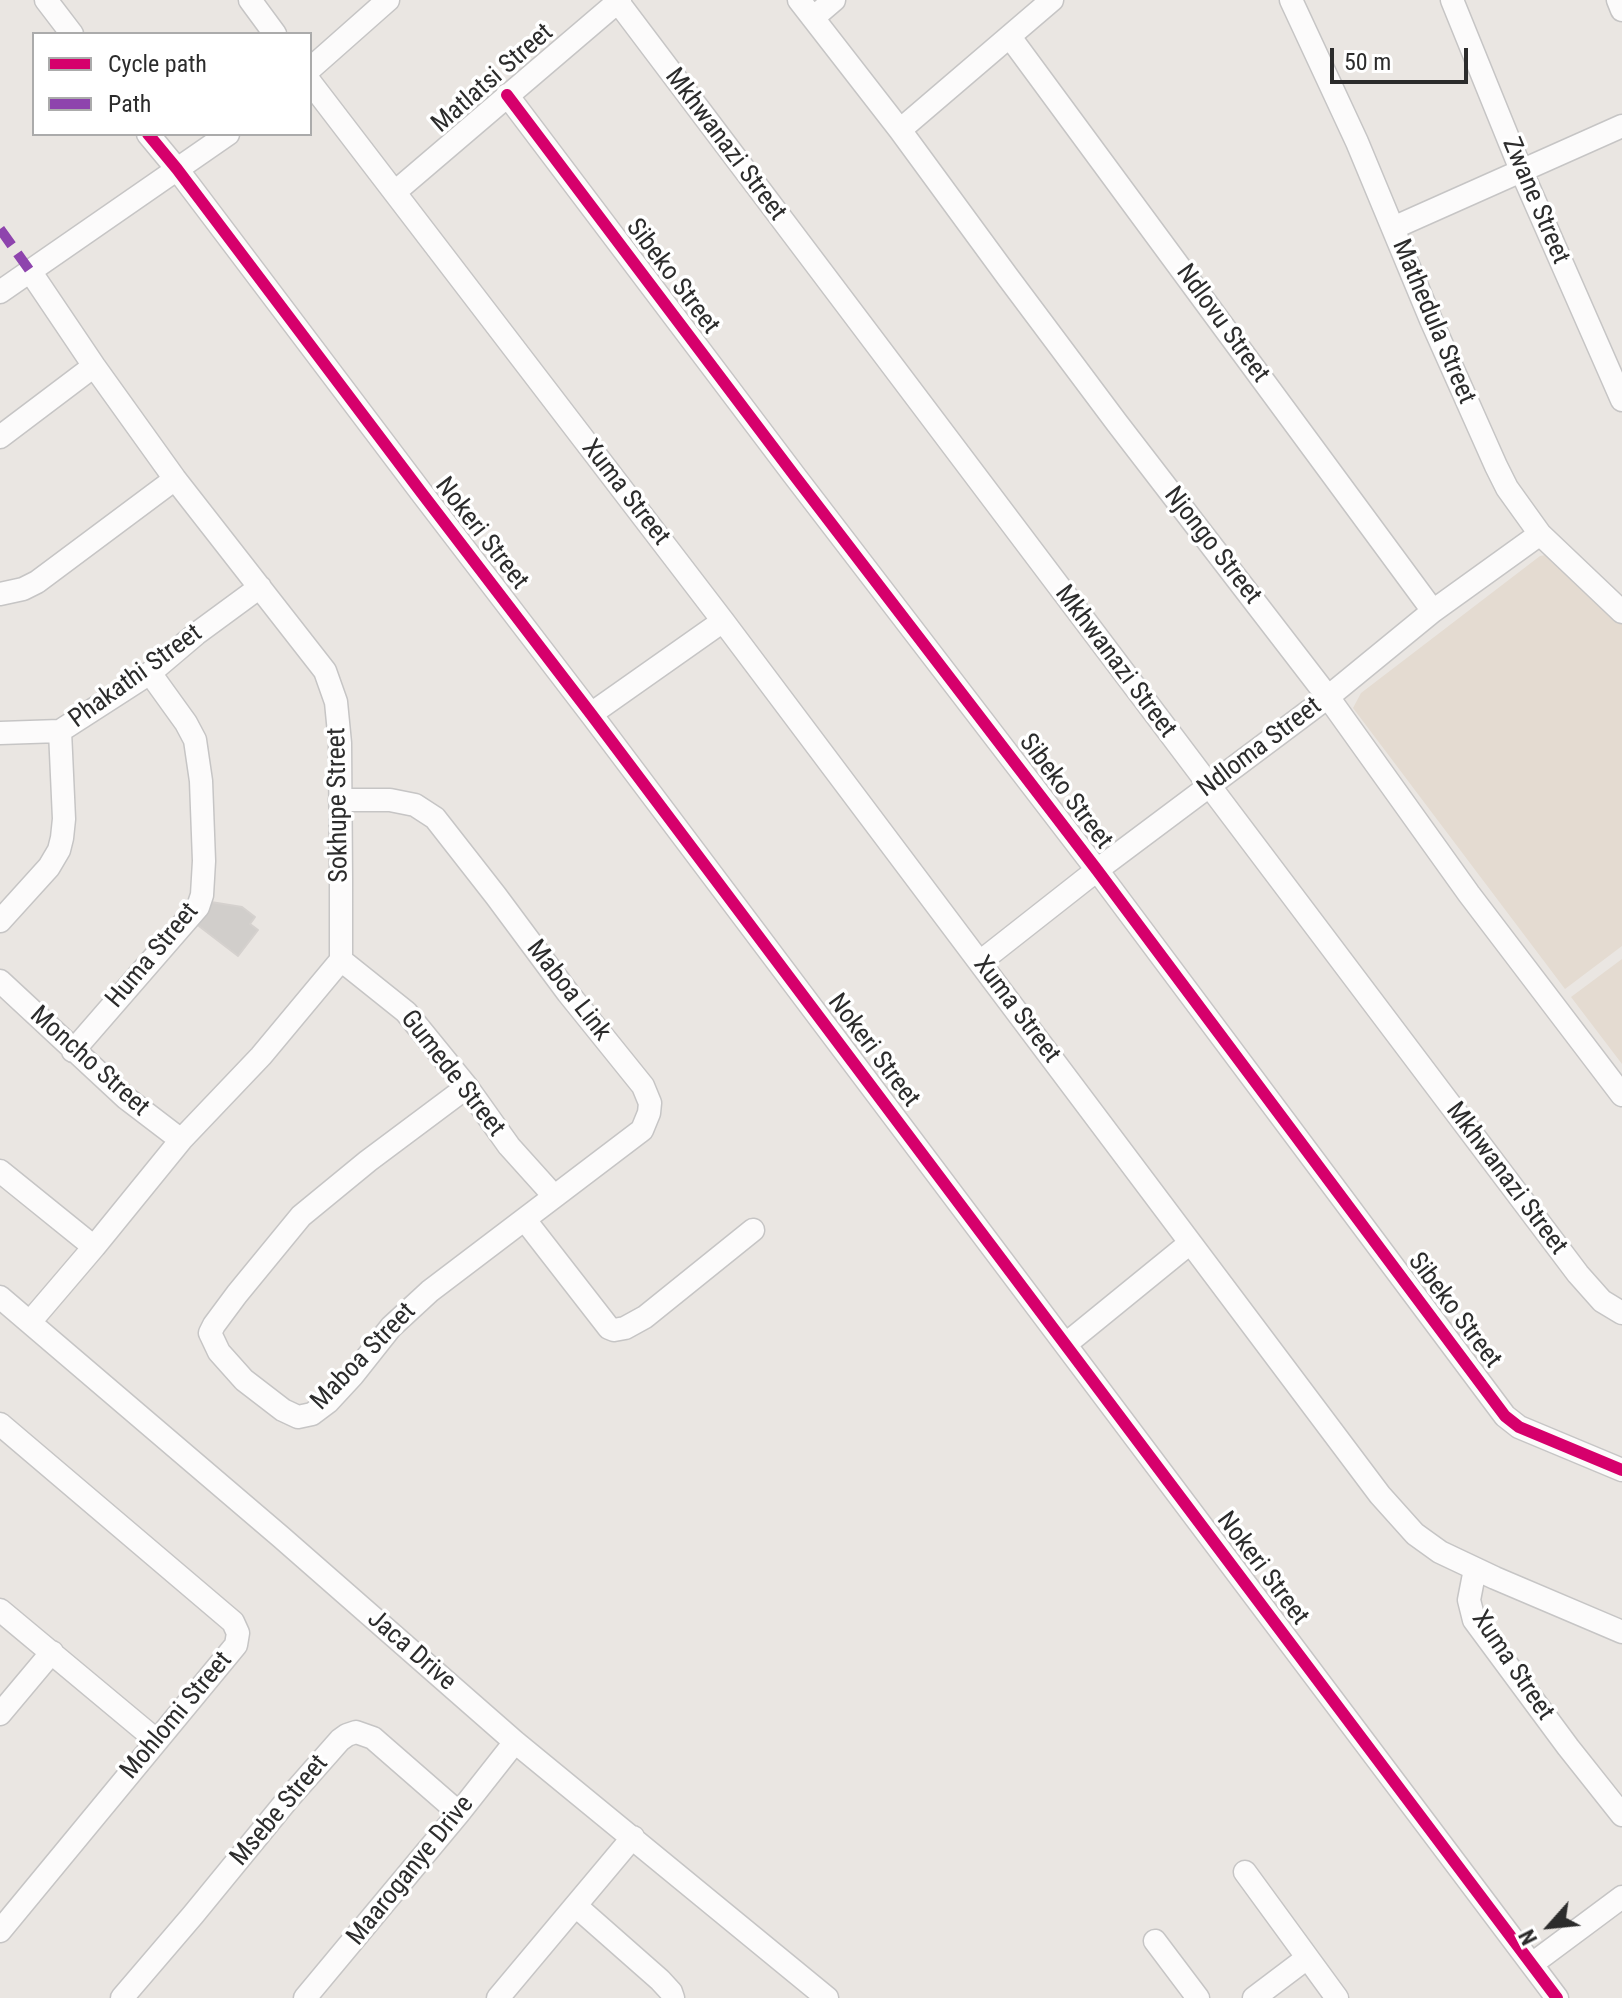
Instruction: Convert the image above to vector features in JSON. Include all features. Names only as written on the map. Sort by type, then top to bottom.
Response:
[{"type":"street","points":[[46,0],[70,32]]},
{"type":"street","points":[[250,0],[274,32]]},
{"type":"street","points":[[312,67],[388,0]]},
{"type":"street","name":"Njongo Street","points":[[799,0],[900,130],[1117,423],[1328,697],[1469,894],[1622,1095]]},
{"type":"street","points":[[813,18],[834,0]]},
{"type":"street","points":[[900,130],[1052,0]]},
{"type":"street","name":"Mathedula Street","points":[[1291,0],[1357,142],[1496,466],[1520,508],[1540,534],[1622,612]]},
{"type":"street","name":"Zwane Street","points":[[1452,0],[1521,170],[1622,400]]},
{"type":"street","points":[[1618,0],[1622,10]]},
{"type":"street","name":"Matlatsi Street","points":[[395,192],[619,1]]},
{"type":"street","name":"Mkhwanazi Street","points":[[619,1],[1578,1274],[1602,1301],[1622,1313]]},
{"type":"street","name":"Ndlovu Street","points":[[1010,37],[1433,611]]},
{"type":"street","name":"Xuma Street","points":[[312,85],[723,621],[1380,1495],[1415,1534],[1440,1552],[1475,1569],[1469,1600],[1474,1620],[1622,1815]]},
{"type":"street","name":"Sibeko Street","points":[[507,95],[1097,870],[1505,1416],[1519,1427],[1622,1470]]},
{"type":"street","points":[[1393,228],[1622,126]]},
{"type":"street","name":"Nokeri Street","points":[[150,136],[591,714],[1557,1998]]},
{"type":"street","points":[[0,292],[225,136]]},
{"type":"street","name":"Sokhupe Street","points":[[30,271],[175,479],[325,671],[336,702],[340,743],[341,960]]},
{"type":"street","points":[[0,437],[94,366]]},
{"type":"street","points":[[0,594],[37,582],[175,479]]},
{"type":"street","name":"Ndloma Street","points":[[980,962],[1328,697],[1433,611],[1540,534]]},
{"type":"street","name":"Phakathi Street","points":[[0,733],[60,731],[150,673],[260,587]]},
{"type":"street","points":[[591,714],[723,621]]},
{"type":"street","name":"Huma Street","points":[[73,1051],[198,907],[202,895],[201,781],[195,740],[150,673]]},
{"type":"street","points":[[0,921],[49,867],[59,850],[64,819],[60,731]]},
{"type":"street","name":"Maboa Link","points":[[340,800],[390,800],[415,805],[435,818],[643,1086],[650,1103],[642,1130],[525,1220]]},
{"type":"street","points":[[30,1322],[181,1140],[261,1056],[341,960]]},
{"type":"street","name":"Gumede Street","points":[[341,960],[406,1012],[467,1087],[509,1146],[554,1196]]},
{"type":"street","name":"Moncho Street","points":[[0,981],[126,1098],[181,1140]]},
{"type":"street","name":"Maboa Street","points":[[467,1087],[301,1216],[214,1325],[210,1333],[213,1343],[244,1380],[283,1410],[298,1417],[312,1414],[328,1402],[391,1327],[430,1291],[525,1220]]},
{"type":"street","points":[[0,1171],[94,1247]]},
{"type":"street","points":[[525,1220],[609,1328],[614,1330],[625,1328],[645,1317],[753,1230]]},
{"type":"street","points":[[1066,1344],[1190,1243]]},
{"type":"street","name":"Jaca Drive","points":[[0,1297],[515,1742],[827,1998]]},
{"type":"street","name":"Mohlomi Street","points":[[0,1424],[233,1622],[238,1633],[236,1645],[0,1931]]},
{"type":"street","points":[[1475,1569],[1622,1632]]},
{"type":"street","points":[[0,1610],[156,1740]]},
{"type":"street","points":[[0,1714],[52,1652]]},
{"type":"street","name":"Msebe Street","points":[[122,1998],[288,1799],[347,1735],[356,1732],[373,1738],[459,1813]]},
{"type":"street","name":"Maaroganye Drive","points":[[305,1998],[515,1742]]},
{"type":"street","points":[[498,1998],[633,1837]]},
{"type":"street","points":[[1245,1872],[1337,1998]]},
{"type":"street","points":[[1532,1964],[1622,1897]]},
{"type":"street","points":[[576,1906],[660,1980],[673,1998]]},
{"type":"street","points":[[1155,1941],[1198,1998]]},
{"type":"street","points":[[1254,1998],[1307,1958]]},
{"type":"shaded area","points":[[1551,554],[1622,624],[1622,946],[1565,989],[1353,708],[1361,693],[1540,556]]},
{"type":"shaded area","points":[[1622,959],[1622,1064],[1571,997]]},
{"type":"building","points":[[211,902],[242,907],[255,917],[250,924],[258,930],[238,956],[195,923]]},
{"type":"marked path","points":[[0,229],[30,271]]},
{"type":"cycle path","points":[[507,95],[1097,870],[1505,1416],[1519,1427],[1622,1470]]},
{"type":"cycle path","points":[[150,136],[591,714],[1557,1998]]}]
